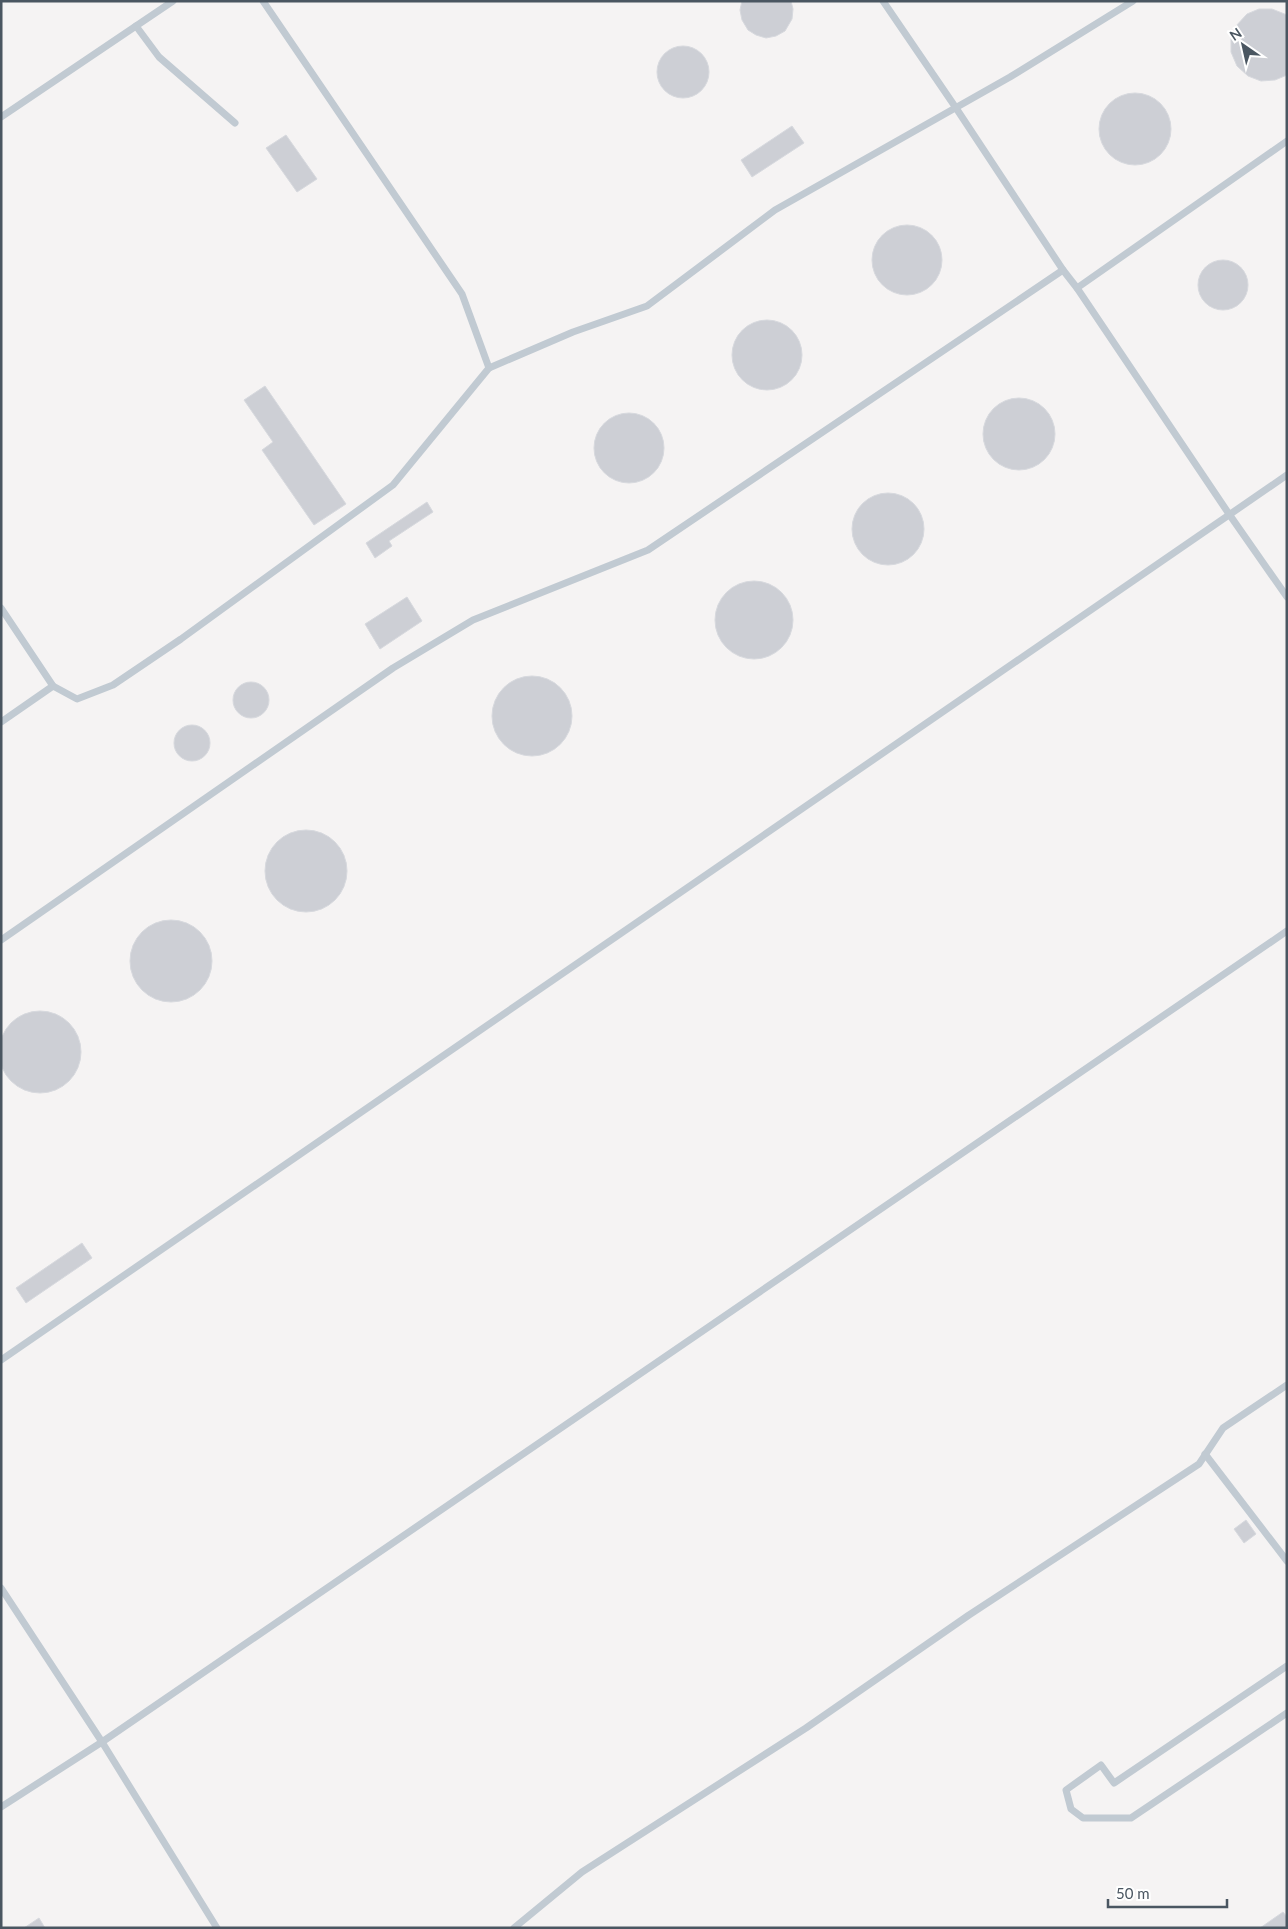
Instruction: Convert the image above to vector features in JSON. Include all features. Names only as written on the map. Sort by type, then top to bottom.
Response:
[{"type":"lane","points":[[1,118],[172,1]]},
{"type":"lane","points":[[264,1],[462,294],[489,368]]},
{"type":"lane","points":[[883,1],[1063,270],[1078,288],[1229,514],[1287,597]]},
{"type":"lane","points":[[1,608],[53,686],[77,699],[113,685],[181,639],[393,485],[489,368],[573,332],[647,306],[775,210],[956,108],[1133,1]]},
{"type":"lane","points":[[136,26],[159,57],[235,123]]},
{"type":"lane","points":[[1078,288],[1287,141]]},
{"type":"lane","points":[[1,940],[393,668],[473,620],[648,550],[1063,270]]},
{"type":"lane","points":[[1,1360],[1287,475]]},
{"type":"lane","points":[[1,722],[53,686]]},
{"type":"lane","points":[[1,1806],[102,1742],[1287,931]]},
{"type":"lane","points":[[514,1928],[582,1872],[806,1728],[969,1616],[1199,1464],[1223,1428],[1287,1385]]},
{"type":"lane","points":[[1205,1454],[1287,1561]]},
{"type":"lane","points":[[1,1588],[102,1742],[217,1928]]},
{"type":"lane","points":[[1287,1666],[1114,1784],[1101,1765],[1066,1790],[1072,1809],[1083,1818],[1131,1818],[1287,1713]]},
{"type":"building","points":[[742,1],[791,1],[793,9],[792,19],[785,31],[776,36],[766,38],[756,35],[748,30],[742,20],[740,10]]},
{"type":"building","points":[[1259,9],[1272,9],[1287,15],[1287,75],[1275,80],[1261,81],[1248,76],[1237,66],[1231,52],[1231,39],[1235,27],[1247,14]]},
{"type":"building","points":[[678,46],[688,46],[702,53],[709,67],[709,77],[702,91],[688,98],[678,98],[668,94],[661,87],[657,77],[657,67],[661,57],[668,50]]},
{"type":"building","points":[[1135,93],[1149,96],[1161,103],[1168,115],[1171,129],[1168,143],[1161,155],[1149,162],[1135,165],[1121,162],[1109,155],[1102,143],[1099,129],[1102,115],[1109,103],[1121,96]]},
{"type":"building","points":[[792,126],[804,143],[752,177],[741,160]]},
{"type":"building","points":[[286,135],[317,179],[297,192],[266,148]]},
{"type":"building","points":[[914,225],[927,231],[936,240],[940,246],[942,260],[940,274],[932,285],[921,293],[900,295],[893,293],[882,285],[874,274],[872,253],[874,246],[882,235],[893,227]]},
{"type":"building","points":[[1218,260],[1228,260],[1241,267],[1248,280],[1248,290],[1241,303],[1228,310],[1218,310],[1209,306],[1202,299],[1198,290],[1198,280],[1202,271],[1209,264]]},
{"type":"building","points":[[774,320],[787,326],[796,335],[800,341],[802,355],[800,369],[792,380],[781,388],[760,390],[753,388],[742,380],[734,369],[732,348],[734,341],[742,330],[753,322]]},
{"type":"building","points":[[265,386],[346,504],[314,525],[262,450],[273,442],[244,400]]},
{"type":"building","points":[[1026,398],[1045,408],[1053,420],[1055,434],[1053,448],[1045,460],[1033,468],[1012,470],[993,460],[985,448],[983,427],[993,408],[1005,400]]},
{"type":"building","points":[[636,413],[649,419],[658,428],[662,434],[664,448],[662,462],[654,473],[643,481],[622,483],[615,481],[604,473],[596,462],[594,441],[596,434],[604,423],[615,415]]},
{"type":"building","points":[[895,493],[914,503],[922,515],[924,529],[922,543],[914,555],[902,563],[881,565],[862,555],[854,543],[852,522],[862,503],[874,495]]},
{"type":"building","points":[[427,502],[433,512],[389,541],[392,546],[375,558],[366,543]]},
{"type":"building","points":[[754,581],[769,584],[782,592],[790,605],[793,620],[790,635],[782,648],[769,656],[754,659],[739,656],[726,648],[718,635],[715,620],[718,605],[726,592],[739,584]]},
{"type":"building","points":[[407,597],[422,621],[380,649],[365,624]]},
{"type":"building","points":[[532,676],[547,679],[560,688],[569,701],[572,716],[569,731],[560,744],[547,753],[532,756],[517,753],[504,744],[495,731],[492,716],[495,701],[504,688],[517,679]]},
{"type":"building","points":[[251,682],[258,683],[264,687],[268,693],[268,707],[264,713],[258,717],[251,718],[244,717],[238,713],[234,707],[233,700],[234,693],[238,687],[244,683]]},
{"type":"building","points":[[192,725],[199,726],[205,730],[209,736],[209,750],[205,756],[199,760],[192,761],[185,760],[179,756],[175,750],[174,743],[175,736],[179,730],[185,726]]},
{"type":"building","points":[[306,830],[322,833],[335,842],[344,855],[347,871],[344,887],[335,900],[322,909],[306,912],[290,909],[277,900],[268,887],[265,871],[268,855],[277,842],[290,833]]},
{"type":"building","points":[[171,920],[187,923],[200,932],[209,945],[212,961],[209,977],[200,990],[187,999],[171,1002],[155,999],[142,990],[133,977],[130,961],[133,945],[142,932],[155,923]]},
{"type":"building","points":[[40,1011],[56,1014],[69,1023],[78,1036],[81,1052],[78,1068],[69,1081],[56,1090],[40,1093],[24,1090],[11,1081],[2,1068],[-1,1052],[2,1036],[11,1023],[24,1014]]},
{"type":"building","points":[[82,1243],[92,1258],[26,1303],[16,1288]]},
{"type":"building","points":[[1246,1520],[1256,1534],[1244,1543],[1234,1529]]},
{"type":"building","points":[[1283,1912],[1287,1917],[1287,1928],[1260,1928]]},
{"type":"building","points":[[39,1918],[45,1928],[24,1928]]}]
